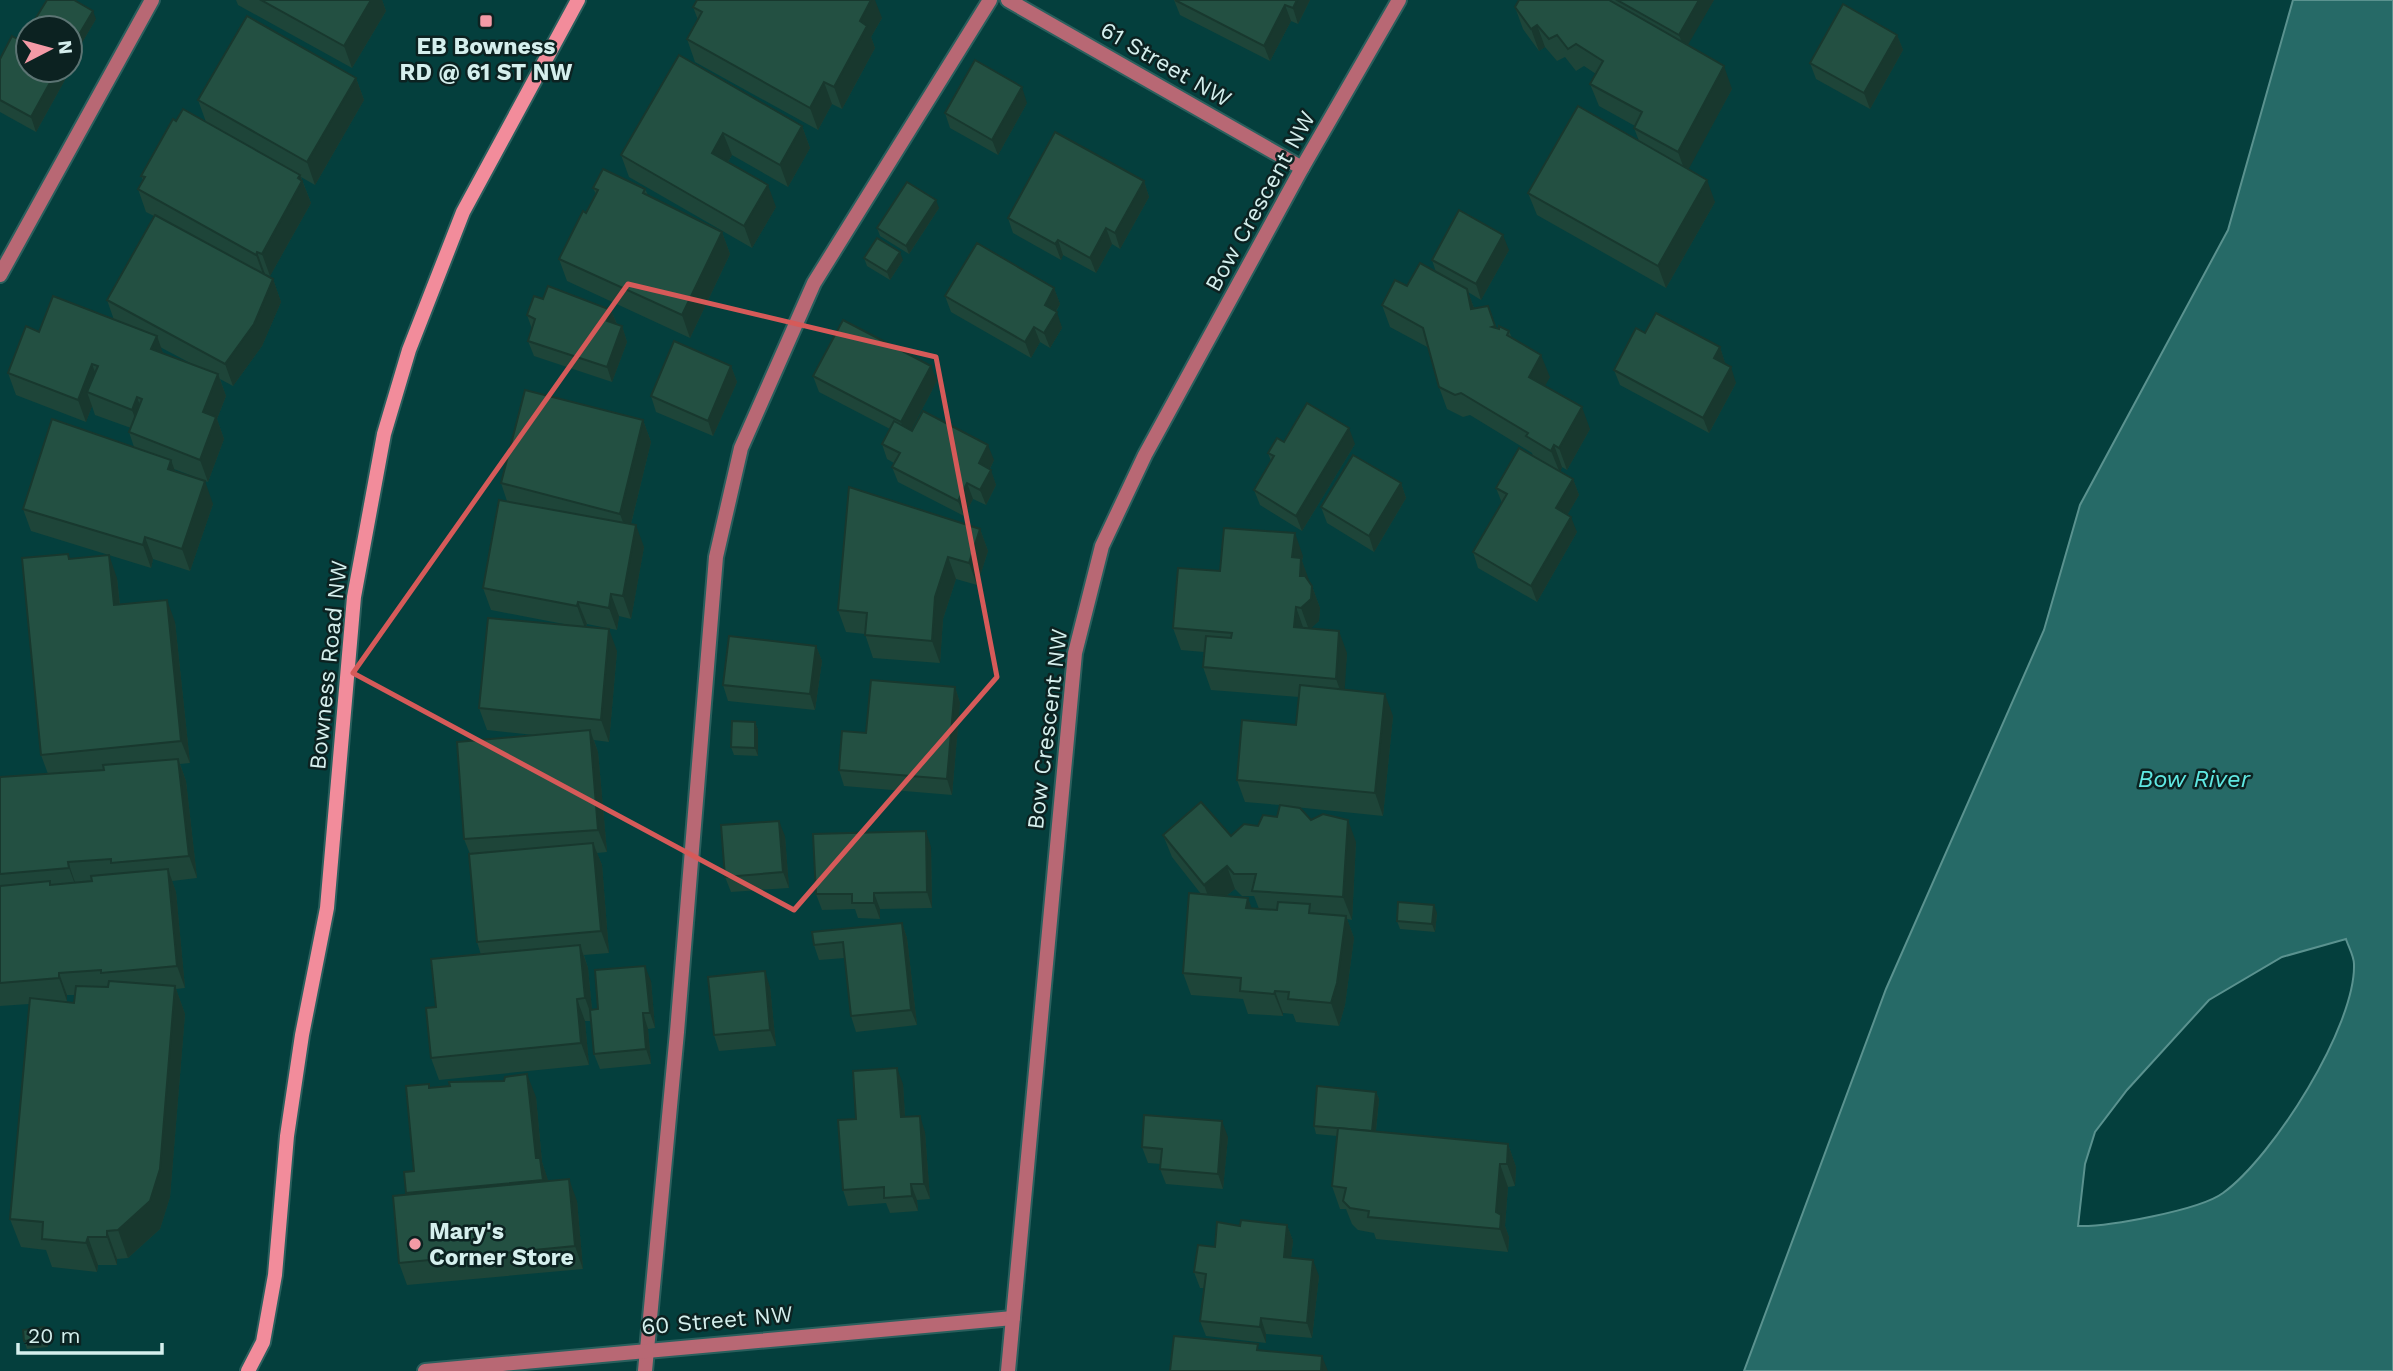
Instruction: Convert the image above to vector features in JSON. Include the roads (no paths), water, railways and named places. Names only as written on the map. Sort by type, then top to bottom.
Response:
[{"type":"street","points":[[0,275],[152,0]]},
{"type":"street","name":"Bowness Road NW","points":[[248,1371],[263,1342],[275,1276],[287,1136],[302,1035],[327,908],[354,597],[384,434],[409,350],[463,212],[578,0]]},
{"type":"street","points":[[645,1371],[677,1032],[716,558],[741,448],[814,283],[990,0]]},
{"type":"street","name":"61 Street NW","points":[[1008,0],[1302,167]]},
{"type":"street","name":"Bow Crescent NW","points":[[1008,1371],[1075,653],[1102,546],[1145,455],[1302,167],[1399,0]]},
{"type":"street","name":"60 Street NW","points":[[425,1371],[1013,1318]]},
{"type":"water","name":"Bow River","points":[[2293,0],[2393,0],[2393,1371],[1744,1371],[1886,989],[2044,630],[2080,505],[2228,230]],"holes":[[[2346,939],[2354,964],[2351,990],[2327,1054],[2287,1121],[2243,1175],[2223,1193],[2195,1205],[2131,1220],[2078,1226],[2085,1164],[2095,1132],[2127,1090],[2209,1000],[2282,957]]]},
{"type":"place","name":"EB Bowness RD @ 61 ST NW","points":[[486,21]]},
{"type":"place","name":"Mary's Corner Store","points":[[415,1244]]}]
